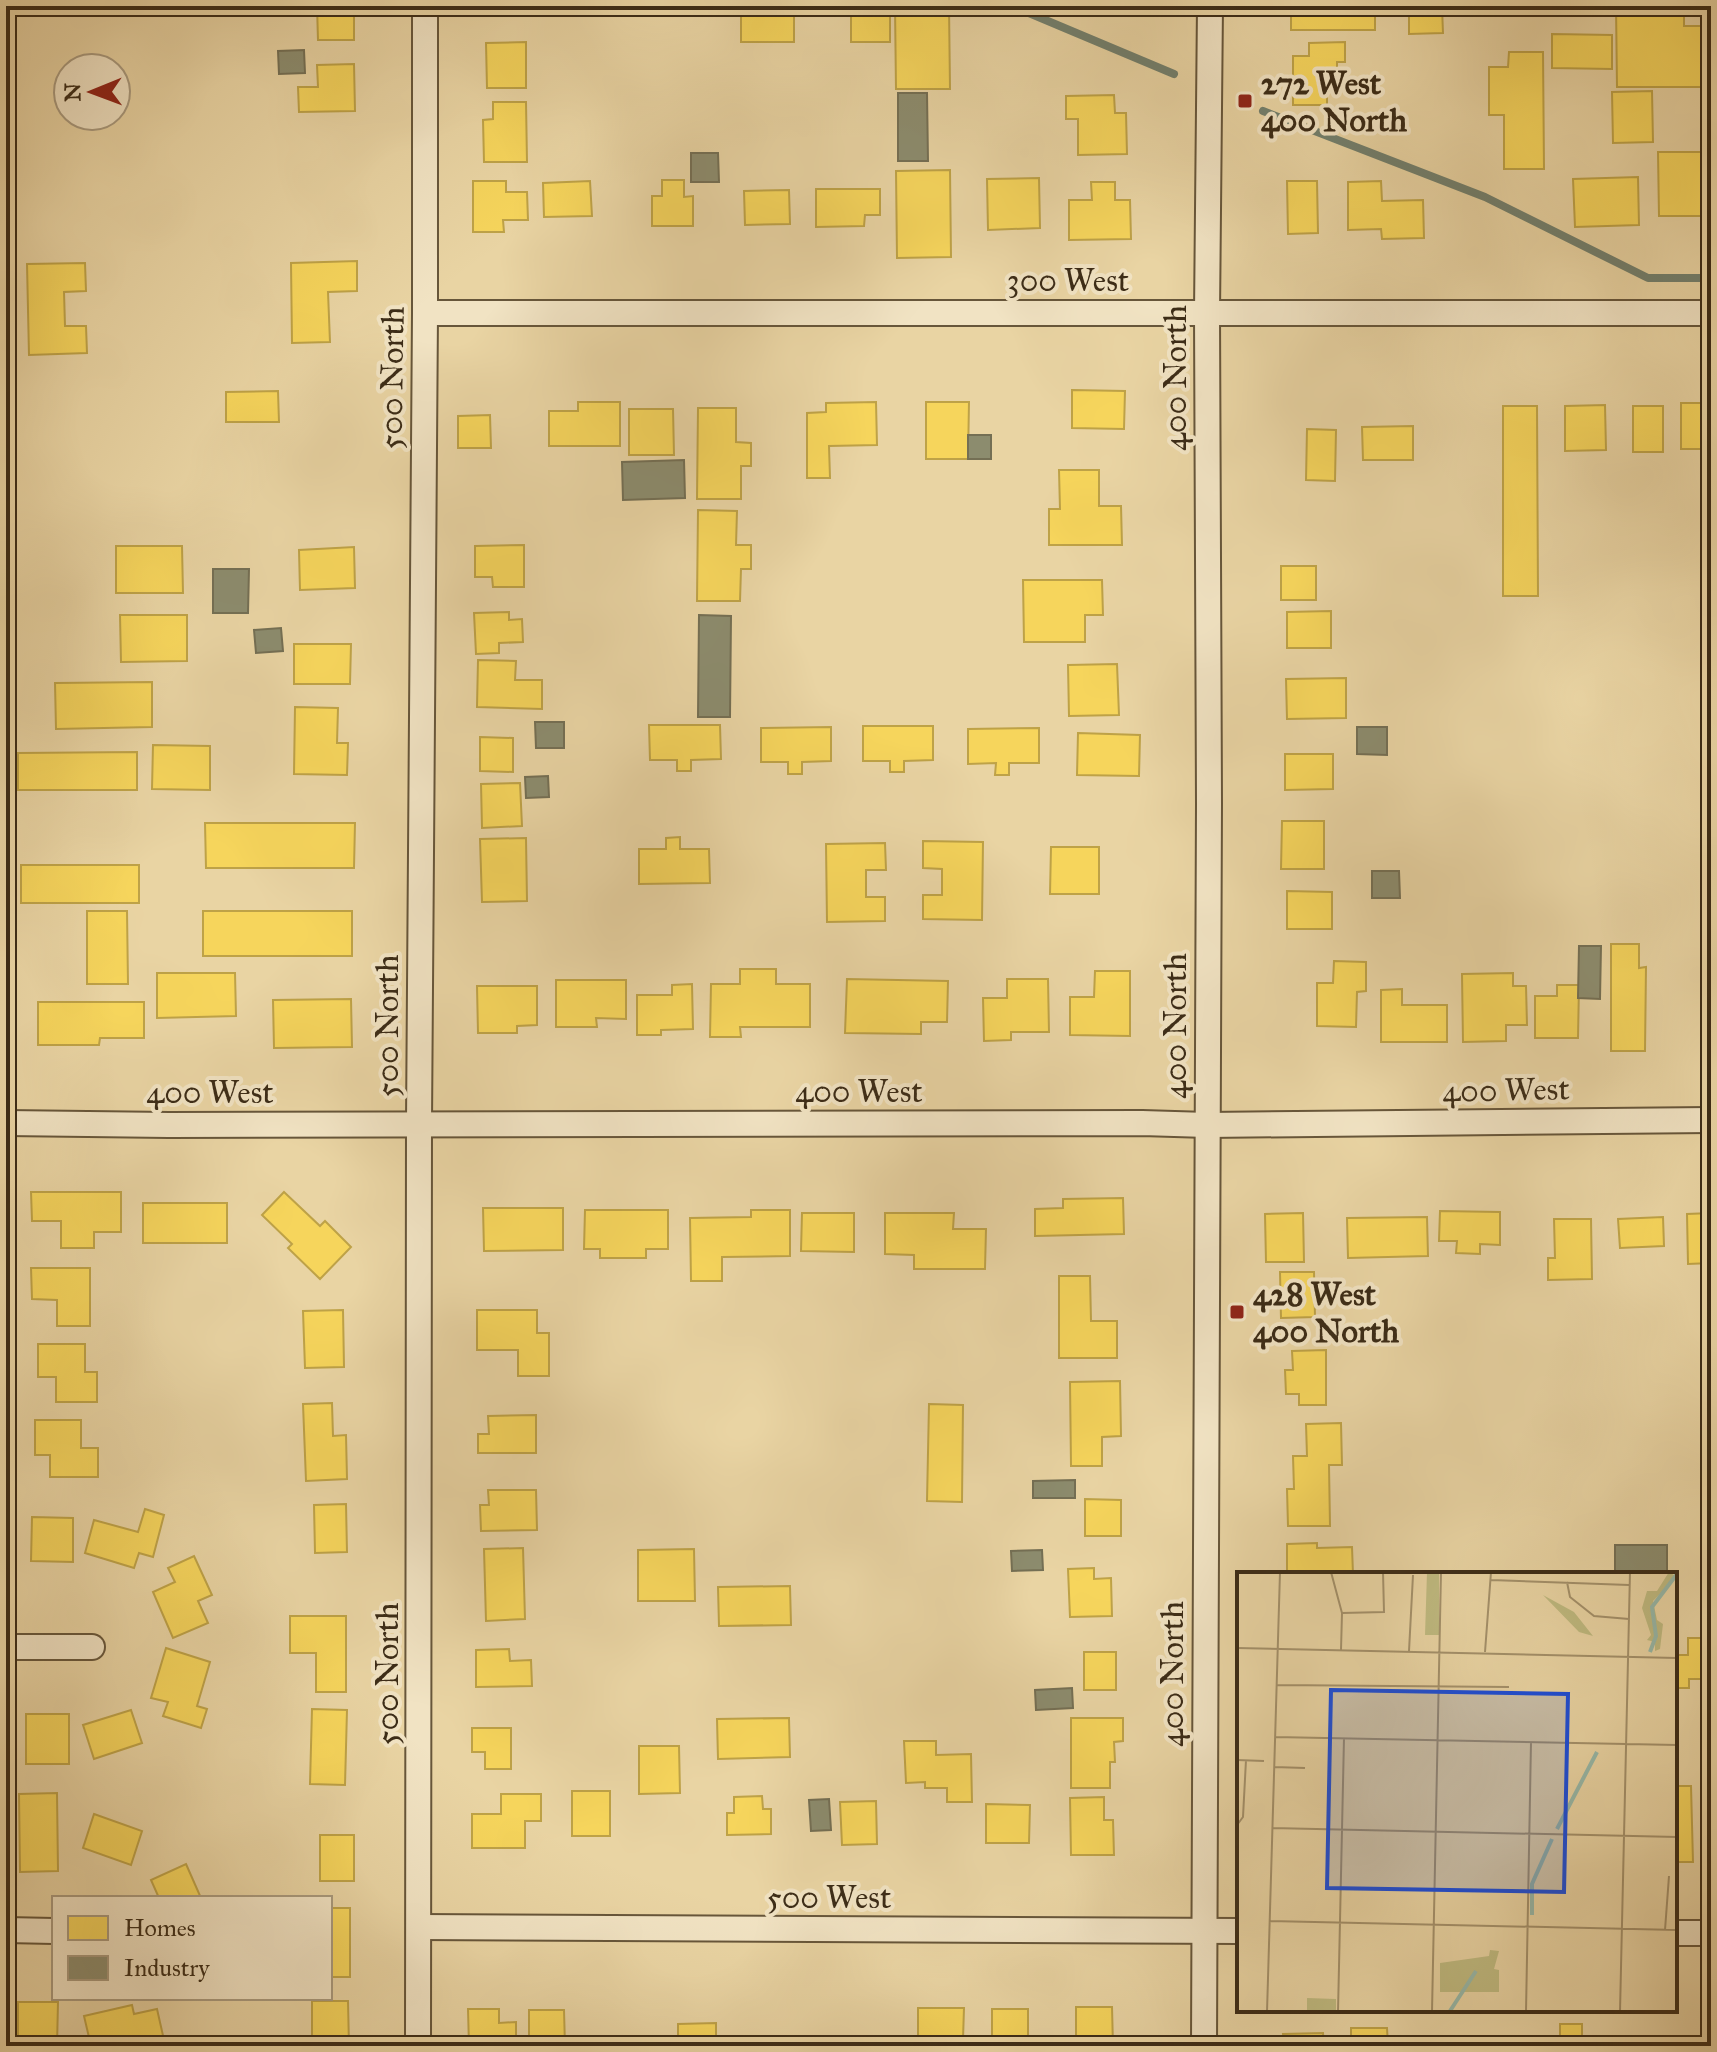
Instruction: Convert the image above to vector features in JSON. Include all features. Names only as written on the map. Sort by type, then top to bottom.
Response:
[{"type":"street","name":"500 North","points":[[418,2046],[425,6]]},
{"type":"street","name":"400 North","points":[[1204,2046],[1210,6]]},
{"type":"street","name":"300 West","points":[[425,313],[1711,313]]},
{"type":"street","name":"400 West","points":[[6,1123],[1207,1125],[1711,1120]]},
{"type":"street","points":[[6,1647],[92,1647]]},
{"type":"street","name":"500 West","points":[[419,1927],[1237,1931]]},
{"type":"street","points":[[6,1930],[52,1931]]},
{"type":"street","points":[[1677,1933],[1711,1933]]},
{"type":"building: Homes","points":[[317,6],[354,6],[354,40],[318,40]]},
{"type":"building: Homes","points":[[741,6],[794,6],[794,42],[741,42]]},
{"type":"building: Homes","points":[[851,6],[890,6],[890,42],[851,42]]},
{"type":"building: Homes","points":[[895,6],[949,6],[950,89],[896,89]]},
{"type":"building: Homes","points":[[1291,6],[1375,6],[1375,30],[1291,30]]},
{"type":"building: Homes","points":[[1409,6],[1442,7],[1443,33],[1409,34]]},
{"type":"building: Homes","points":[[1616,6],[1684,6],[1684,26],[1711,26],[1711,87],[1617,87]]},
{"type":"building: Homes","points":[[1552,34],[1612,35],[1612,69],[1552,68]]},
{"type":"building: Homes","points":[[526,42],[526,88],[487,88],[486,43]]},
{"type":"building: Homes","points":[[1345,42],[1345,62],[1337,62],[1337,76],[1327,76],[1327,105],[1293,105],[1293,56],[1309,56],[1309,43]]},
{"type":"building: Homes","points":[[1509,52],[1543,52],[1544,169],[1504,169],[1504,115],[1489,115],[1489,67],[1508,67]]},
{"type":"building: Homes","points":[[354,64],[355,111],[299,112],[298,87],[318,87],[317,65]]},
{"type":"building: Homes","points":[[1652,91],[1653,142],[1613,143],[1612,92]]},
{"type":"building: Homes","points":[[1114,95],[1115,113],[1126,113],[1127,154],[1078,155],[1078,119],[1066,119],[1066,96]]},
{"type":"building: Homes","points":[[493,102],[526,102],[527,162],[484,162],[483,120],[493,119]]},
{"type":"building: Homes","points":[[1658,152],[1705,152],[1706,216],[1659,216]]},
{"type":"building: Homes","points":[[950,170],[951,257],[897,258],[896,171]]},
{"type":"building: Homes","points":[[1638,177],[1639,225],[1575,227],[1573,179]]},
{"type":"building: Homes","points":[[1039,178],[1040,228],[988,230],[987,179]]},
{"type":"building: Homes","points":[[662,180],[684,180],[684,197],[693,196],[693,226],[652,226],[652,196],[662,196]]},
{"type":"building: Homes","points":[[473,181],[506,181],[506,192],[527,192],[528,220],[503,220],[504,232],[473,232]]},
{"type":"building: Homes","points":[[590,181],[592,216],[544,217],[543,183]]},
{"type":"building: Homes","points":[[1287,181],[1317,181],[1318,233],[1288,234]]},
{"type":"building: Homes","points":[[1381,181],[1382,201],[1423,200],[1424,238],[1382,239],[1381,229],[1348,230],[1348,182]]},
{"type":"building: Homes","points":[[1091,182],[1115,182],[1115,200],[1130,200],[1131,239],[1069,240],[1069,200],[1092,200]]},
{"type":"building: Homes","points":[[816,189],[880,189],[880,215],[865,215],[864,226],[816,227]]},
{"type":"building: Homes","points":[[789,190],[790,224],[745,225],[744,191]]},
{"type":"building: Homes","points":[[357,261],[357,291],[328,292],[330,342],[292,343],[291,263]]},
{"type":"building: Homes","points":[[85,263],[86,291],[64,292],[65,326],[86,326],[87,353],[29,355],[27,264]]},
{"type":"building: Homes","points":[[1072,390],[1125,391],[1124,429],[1072,428]]},
{"type":"building: Homes","points":[[278,391],[279,422],[226,422],[226,392]]},
{"type":"building: Homes","points":[[578,402],[620,402],[620,446],[549,446],[549,411],[578,411]]},
{"type":"building: Homes","points":[[876,402],[877,445],[829,446],[830,478],[807,478],[807,413],[826,412],[826,403]]},
{"type":"building: Homes","points":[[926,402],[969,402],[968,459],[926,459]]},
{"type":"building: Homes","points":[[1681,403],[1711,403],[1711,449],[1681,449]]},
{"type":"building: Homes","points":[[1605,405],[1606,450],[1565,451],[1565,406]]},
{"type":"building: Homes","points":[[1503,406],[1537,406],[1538,596],[1503,596]]},
{"type":"building: Homes","points":[[1633,406],[1663,406],[1663,452],[1633,452]]},
{"type":"building: Homes","points":[[698,408],[736,408],[736,442],[751,443],[751,466],[741,466],[741,499],[697,499]]},
{"type":"building: Homes","points":[[629,409],[673,409],[674,455],[629,455]]},
{"type":"building: Homes","points":[[490,415],[491,448],[458,448],[458,416]]},
{"type":"building: Homes","points":[[1413,426],[1413,460],[1363,460],[1362,427]]},
{"type":"building: Homes","points":[[1307,429],[1336,430],[1335,481],[1306,480]]},
{"type":"building: Homes","points":[[1059,470],[1099,470],[1099,506],[1121,506],[1122,545],[1049,545],[1049,509],[1060,509]]},
{"type":"building: Homes","points":[[698,510],[737,511],[736,545],[751,545],[751,569],[741,569],[740,601],[697,601]]},
{"type":"building: Homes","points":[[524,545],[524,587],[493,587],[492,577],[475,577],[475,546]]},
{"type":"building: Homes","points":[[116,546],[182,546],[183,593],[116,593]]},
{"type":"building: Homes","points":[[354,547],[355,588],[300,590],[299,550]]},
{"type":"building: Homes","points":[[1281,566],[1316,566],[1316,600],[1281,600]]},
{"type":"building: Homes","points":[[1023,580],[1102,580],[1103,615],[1085,615],[1085,642],[1024,642]]},
{"type":"building: Homes","points":[[1331,611],[1331,648],[1287,648],[1287,612]]},
{"type":"building: Homes","points":[[509,612],[509,620],[522,619],[523,642],[499,643],[499,653],[476,654],[474,613]]},
{"type":"building: Homes","points":[[120,615],[187,615],[187,661],[121,662]]},
{"type":"building: Homes","points":[[294,644],[351,644],[350,684],[294,684]]},
{"type":"building: Homes","points":[[478,660],[516,661],[515,680],[542,680],[542,709],[477,707]]},
{"type":"building: Homes","points":[[1117,664],[1119,715],[1069,716],[1068,665]]},
{"type":"building: Homes","points":[[1346,678],[1346,718],[1287,719],[1286,679]]},
{"type":"building: Homes","points":[[152,682],[152,727],[56,729],[55,683]]},
{"type":"building: Homes","points":[[295,707],[338,708],[337,743],[348,743],[347,775],[294,774]]},
{"type":"building: Homes","points":[[649,725],[720,725],[721,759],[691,760],[691,771],[677,771],[677,760],[650,760]]},
{"type":"building: Homes","points":[[863,726],[933,726],[933,760],[904,761],[904,772],[890,772],[890,761],[863,761]]},
{"type":"building: Homes","points":[[831,727],[831,761],[802,762],[802,774],[788,774],[788,762],[761,762],[761,728]]},
{"type":"building: Homes","points":[[1039,728],[1039,763],[1009,763],[1009,775],[995,775],[996,763],[968,764],[968,729]]},
{"type":"building: Homes","points":[[1078,733],[1140,735],[1139,776],[1077,775]]},
{"type":"building: Homes","points":[[480,737],[513,738],[513,772],[480,771]]},
{"type":"building: Homes","points":[[153,745],[210,746],[210,790],[152,789]]},
{"type":"building: Homes","points":[[137,752],[137,790],[18,790],[18,753]]},
{"type":"building: Homes","points":[[1285,754],[1333,754],[1333,789],[1285,790]]},
{"type":"building: Homes","points":[[520,783],[522,826],[482,828],[481,784]]},
{"type":"building: Homes","points":[[1282,821],[1324,821],[1324,869],[1281,869]]},
{"type":"building: Homes","points":[[205,823],[355,823],[354,868],[206,868]]},
{"type":"building: Homes","points":[[680,837],[680,849],[709,849],[710,883],[639,884],[639,849],[666,849],[666,838]]},
{"type":"building: Homes","points":[[526,838],[527,901],[482,902],[480,839]]},
{"type":"building: Homes","points":[[923,841],[983,842],[982,920],[923,919],[923,895],[942,895],[942,869],[923,868]]},
{"type":"building: Homes","points":[[885,843],[886,870],[866,870],[866,897],[885,897],[885,921],[827,922],[826,844]]},
{"type":"building: Homes","points":[[1051,847],[1099,847],[1099,894],[1050,894]]},
{"type":"building: Homes","points":[[21,865],[139,865],[139,903],[21,903]]},
{"type":"building: Homes","points":[[1287,891],[1332,892],[1332,929],[1287,929]]},
{"type":"building: Homes","points":[[87,911],[127,911],[128,984],[87,984]]},
{"type":"building: Homes","points":[[203,911],[352,911],[352,956],[203,956]]},
{"type":"building: Homes","points":[[1611,944],[1639,944],[1639,968],[1646,967],[1645,1051],[1611,1051]]},
{"type":"building: Homes","points":[[1334,961],[1366,962],[1366,991],[1357,992],[1356,1027],[1317,1026],[1317,983],[1333,983]]},
{"type":"building: Homes","points":[[740,969],[776,969],[776,984],[810,984],[810,1027],[740,1027],[741,1037],[710,1037],[711,984],[740,984]]},
{"type":"building: Homes","points":[[1706,969],[1711,969],[1711,1038],[1706,1038]]},
{"type":"building: Homes","points":[[1095,971],[1130,971],[1130,1036],[1070,1035],[1070,997],[1094,997]]},
{"type":"building: Homes","points":[[157,973],[235,973],[236,1016],[157,1018]]},
{"type":"building: Homes","points":[[1513,973],[1513,986],[1526,986],[1527,1025],[1506,1025],[1506,1041],[1463,1042],[1462,974]]},
{"type":"building: Homes","points":[[847,979],[948,981],[947,1022],[921,1022],[921,1034],[845,1033]]},
{"type":"building: Homes","points":[[1007,979],[1048,979],[1049,1032],[1011,1032],[1011,1040],[984,1041],[983,998],[1007,998]]},
{"type":"building: Homes","points":[[556,980],[626,980],[626,1019],[596,1018],[597,1027],[556,1027]]},
{"type":"building: Homes","points":[[692,984],[693,1029],[661,1030],[661,1035],[637,1035],[637,995],[672,995],[672,985]]},
{"type":"building: Homes","points":[[1557,985],[1579,985],[1578,1038],[1535,1038],[1535,996],[1557,996]]},
{"type":"building: Homes","points":[[477,986],[537,986],[537,1025],[517,1026],[517,1033],[478,1033]]},
{"type":"building: Homes","points":[[1402,989],[1402,1005],[1447,1005],[1447,1042],[1381,1042],[1381,990]]},
{"type":"building: Homes","points":[[351,999],[352,1047],[274,1048],[273,1000]]},
{"type":"building: Homes","points":[[38,1002],[144,1002],[144,1038],[100,1038],[99,1045],[38,1045]]},
{"type":"building: Homes","points":[[31,1192],[121,1192],[121,1232],[94,1232],[94,1248],[61,1248],[61,1221],[32,1221]]},
{"type":"building: Homes","points":[[284,1192],[320,1226],[325,1221],[351,1247],[320,1279],[288,1248],[292,1244],[262,1215]]},
{"type":"building: Homes","points":[[1123,1198],[1124,1234],[1035,1236],[1035,1209],[1063,1208],[1063,1199]]},
{"type":"building: Homes","points":[[143,1203],[227,1203],[227,1243],[143,1243]]},
{"type":"building: Homes","points":[[483,1208],[563,1208],[563,1250],[484,1251]]},
{"type":"building: Homes","points":[[585,1210],[668,1210],[668,1249],[646,1249],[646,1258],[600,1258],[600,1249],[584,1249]]},
{"type":"building: Homes","points":[[751,1210],[790,1210],[790,1256],[722,1257],[722,1281],[691,1281],[690,1218],[751,1217]]},
{"type":"building: Homes","points":[[1440,1211],[1500,1212],[1500,1245],[1480,1244],[1480,1254],[1456,1253],[1457,1241],[1439,1241]]},
{"type":"building: Homes","points":[[802,1213],[854,1213],[854,1252],[801,1251]]},
{"type":"building: Homes","points":[[885,1213],[954,1213],[953,1229],[986,1229],[985,1269],[914,1269],[914,1255],[885,1254]]},
{"type":"building: Homes","points":[[1303,1213],[1304,1262],[1266,1262],[1265,1214]]},
{"type":"building: Homes","points":[[1711,1213],[1711,1263],[1688,1264],[1687,1214]]},
{"type":"building: Homes","points":[[1427,1217],[1428,1256],[1348,1258],[1347,1218]]},
{"type":"building: Homes","points":[[1663,1217],[1664,1246],[1620,1248],[1618,1219]]},
{"type":"building: Homes","points":[[1554,1219],[1591,1219],[1592,1279],[1548,1280],[1548,1258],[1555,1258]]},
{"type":"building: Homes","points":[[31,1268],[90,1268],[90,1326],[57,1326],[57,1300],[32,1299]]},
{"type":"building: Homes","points":[[1280,1272],[1314,1272],[1315,1317],[1281,1318]]},
{"type":"building: Homes","points":[[1059,1276],[1090,1276],[1091,1321],[1117,1321],[1117,1358],[1059,1358]]},
{"type":"building: Homes","points":[[343,1310],[344,1367],[305,1368],[303,1311]]},
{"type":"building: Homes","points":[[477,1310],[537,1310],[537,1333],[549,1333],[549,1376],[518,1376],[518,1350],[477,1350]]},
{"type":"building: Homes","points":[[38,1344],[85,1344],[85,1372],[97,1372],[97,1402],[56,1402],[56,1377],[38,1377]]},
{"type":"building: Homes","points":[[1326,1350],[1326,1405],[1299,1405],[1299,1394],[1286,1394],[1285,1370],[1293,1370],[1292,1351]]},
{"type":"building: Homes","points":[[1120,1381],[1121,1436],[1102,1437],[1102,1466],[1071,1466],[1070,1382]]},
{"type":"building: Homes","points":[[332,1403],[333,1436],[346,1435],[347,1479],[306,1481],[303,1404]]},
{"type":"building: Homes","points":[[929,1404],[963,1405],[962,1502],[927,1501]]},
{"type":"building: Homes","points":[[536,1415],[536,1453],[478,1453],[478,1434],[489,1434],[488,1416]]},
{"type":"building: Homes","points":[[35,1420],[81,1420],[81,1448],[98,1448],[98,1477],[50,1477],[50,1455],[35,1455]]},
{"type":"building: Homes","points":[[1341,1423],[1342,1465],[1329,1465],[1330,1526],[1288,1526],[1287,1489],[1294,1489],[1293,1456],[1307,1456],[1306,1424]]},
{"type":"building: Homes","points":[[488,1490],[536,1490],[537,1530],[481,1531],[480,1505],[489,1505]]},
{"type":"building: Homes","points":[[1085,1499],[1121,1500],[1121,1536],[1085,1536]]},
{"type":"building: Homes","points":[[346,1504],[347,1552],[315,1553],[314,1505]]},
{"type":"building: Homes","points":[[145,1509],[164,1515],[153,1557],[139,1553],[134,1568],[85,1553],[94,1520],[138,1532]]},
{"type":"building: Homes","points":[[32,1517],[73,1518],[73,1562],[31,1561]]},
{"type":"building: Homes","points":[[1317,1543],[1317,1548],[1352,1547],[1353,1572],[1287,1572],[1287,1544]]},
{"type":"building: Homes","points":[[523,1548],[525,1619],[486,1621],[484,1549]]},
{"type":"building: Homes","points":[[694,1549],[695,1601],[638,1601],[638,1550]]},
{"type":"building: Homes","points":[[194,1556],[212,1595],[198,1601],[208,1623],[173,1638],[153,1592],[175,1582],[168,1568]]},
{"type":"building: Homes","points":[[1094,1568],[1094,1579],[1111,1578],[1112,1616],[1070,1617],[1068,1569]]},
{"type":"building: Homes","points":[[790,1586],[791,1625],[719,1626],[718,1587]]},
{"type":"building: Homes","points":[[290,1616],[346,1616],[346,1692],[316,1692],[316,1653],[290,1653]]},
{"type":"building: Homes","points":[[1688,1638],[1711,1638],[1711,1679],[1689,1679],[1689,1688],[1677,1688],[1677,1655],[1688,1655]]},
{"type":"building: Homes","points":[[166,1648],[210,1662],[197,1706],[207,1709],[201,1728],[163,1716],[168,1702],[151,1698]]},
{"type":"building: Homes","points":[[509,1649],[510,1661],[531,1660],[532,1686],[476,1687],[476,1650]]},
{"type":"building: Homes","points":[[1084,1652],[1116,1652],[1116,1690],[1084,1690]]},
{"type":"building: Homes","points":[[312,1709],[347,1710],[345,1785],[310,1784]]},
{"type":"building: Homes","points":[[131,1710],[142,1743],[94,1759],[83,1725]]},
{"type":"building: Homes","points":[[26,1714],[69,1714],[69,1764],[26,1764]]},
{"type":"building: Homes","points":[[789,1718],[790,1757],[718,1759],[717,1719]]},
{"type":"building: Homes","points":[[1071,1718],[1123,1718],[1123,1741],[1114,1742],[1115,1762],[1110,1762],[1110,1788],[1071,1788]]},
{"type":"building: Homes","points":[[472,1728],[511,1728],[511,1769],[485,1769],[485,1752],[472,1752]]},
{"type":"building: Homes","points":[[904,1741],[936,1741],[936,1755],[971,1754],[972,1802],[947,1802],[947,1788],[925,1788],[925,1782],[906,1783]]},
{"type":"building: Homes","points":[[639,1746],[679,1746],[680,1793],[639,1794]]},
{"type":"building: Homes","points":[[1677,1786],[1691,1786],[1693,1862],[1677,1862]]},
{"type":"building: Homes","points":[[572,1791],[610,1791],[610,1836],[572,1836]]},
{"type":"building: Homes","points":[[57,1793],[58,1871],[20,1872],[19,1794]]},
{"type":"building: Homes","points":[[501,1794],[541,1794],[541,1821],[525,1821],[525,1848],[472,1848],[472,1814],[501,1814]]},
{"type":"building: Homes","points":[[762,1796],[763,1809],[771,1809],[771,1834],[727,1835],[727,1813],[734,1813],[734,1797]]},
{"type":"building: Homes","points":[[1104,1797],[1104,1820],[1113,1820],[1114,1855],[1071,1855],[1070,1798]]},
{"type":"building: Homes","points":[[876,1801],[877,1844],[842,1845],[840,1802]]},
{"type":"building: Homes","points":[[986,1804],[1030,1805],[1029,1843],[986,1843]]},
{"type":"building: Homes","points":[[94,1814],[142,1831],[131,1865],[83,1848]]},
{"type":"building: Homes","points":[[320,1835],[354,1835],[354,1881],[320,1881]]},
{"type":"building: Homes","points":[[186,1864],[200,1896],[158,1896],[151,1880]]},
{"type":"building: Homes","points":[[332,1908],[350,1908],[350,1977],[332,1977]]},
{"type":"building: Homes","points":[[312,2001],[348,2001],[349,2046],[312,2046]]},
{"type":"building: Homes","points":[[18,2002],[58,2002],[57,2046],[18,2046]]},
{"type":"building: Homes","points":[[132,2005],[134,2014],[157,2009],[164,2040],[139,2046],[136,2046],[135,2040],[110,2046],[91,2046],[84,2016]]},
{"type":"building: Homes","points":[[1076,2007],[1112,2007],[1113,2046],[1076,2046]]},
{"type":"building: Homes","points":[[918,2008],[964,2008],[963,2039],[946,2039],[946,2046],[918,2046]]},
{"type":"building: Homes","points":[[468,2009],[499,2009],[499,2023],[516,2022],[516,2046],[469,2046]]},
{"type":"building: Homes","points":[[992,2009],[1028,2009],[1028,2046],[992,2046]]},
{"type":"building: Homes","points":[[529,2010],[564,2010],[565,2046],[529,2046]]},
{"type":"building: Homes","points":[[716,2023],[716,2046],[678,2046],[678,2024]]},
{"type":"building: Homes","points":[[1560,2024],[1582,2024],[1582,2046],[1543,2046],[1543,2037],[1560,2037]]},
{"type":"building: Homes","points":[[1351,2028],[1387,2028],[1388,2046],[1351,2046]]},
{"type":"building: Homes","points":[[1323,2033],[1324,2046],[1284,2046],[1283,2034]]},
{"type":"building: Homes","points":[[1441,2038],[1483,2038],[1483,2046],[1441,2046]]},
{"type":"building: Industry","points":[[281,6],[302,6],[302,13],[282,14]]},
{"type":"building: Industry","points":[[304,50],[305,73],[279,74],[278,51]]},
{"type":"building: Industry","points":[[898,93],[927,93],[928,161],[898,161]]},
{"type":"building: Industry","points":[[691,153],[718,153],[719,182],[691,182]]},
{"type":"building: Industry","points":[[968,435],[991,435],[991,459],[968,459]]},
{"type":"building: Industry","points":[[684,460],[685,498],[623,500],[622,462]]},
{"type":"building: Industry","points":[[213,569],[249,569],[248,613],[213,613]]},
{"type":"building: Industry","points":[[699,615],[731,616],[730,717],[698,717]]},
{"type":"building: Industry","points":[[281,628],[283,651],[256,653],[254,630]]},
{"type":"building: Industry","points":[[535,722],[564,722],[564,748],[536,748]]},
{"type":"building: Industry","points":[[1357,727],[1387,727],[1387,755],[1357,754]]},
{"type":"building: Industry","points":[[548,776],[549,797],[526,798],[525,777]]},
{"type":"building: Industry","points":[[1372,871],[1399,871],[1400,898],[1372,898]]},
{"type":"building: Industry","points":[[1579,946],[1601,946],[1600,999],[1578,998]]},
{"type":"building: Industry","points":[[1075,1480],[1075,1498],[1033,1498],[1033,1481]]},
{"type":"building: Industry","points":[[1615,1545],[1667,1545],[1667,1572],[1615,1572]]},
{"type":"building: Industry","points":[[1042,1550],[1043,1570],[1012,1571],[1011,1551]]},
{"type":"building: Industry","points":[[1072,1688],[1073,1708],[1036,1710],[1035,1690]]},
{"type":"building: Industry","points":[[829,1799],[831,1830],[811,1831],[809,1800]]},
{"type":"waterway","points":[[1012,6],[1174,74]]},
{"type":"waterway","points":[[1263,111],[1485,197],[1648,278],[1711,278]]},
{"type":"place","name":"272 West 400 North","points":[[1245,101]]},
{"type":"place","name":"428 West 400 North","points":[[1237,1312]]}]
